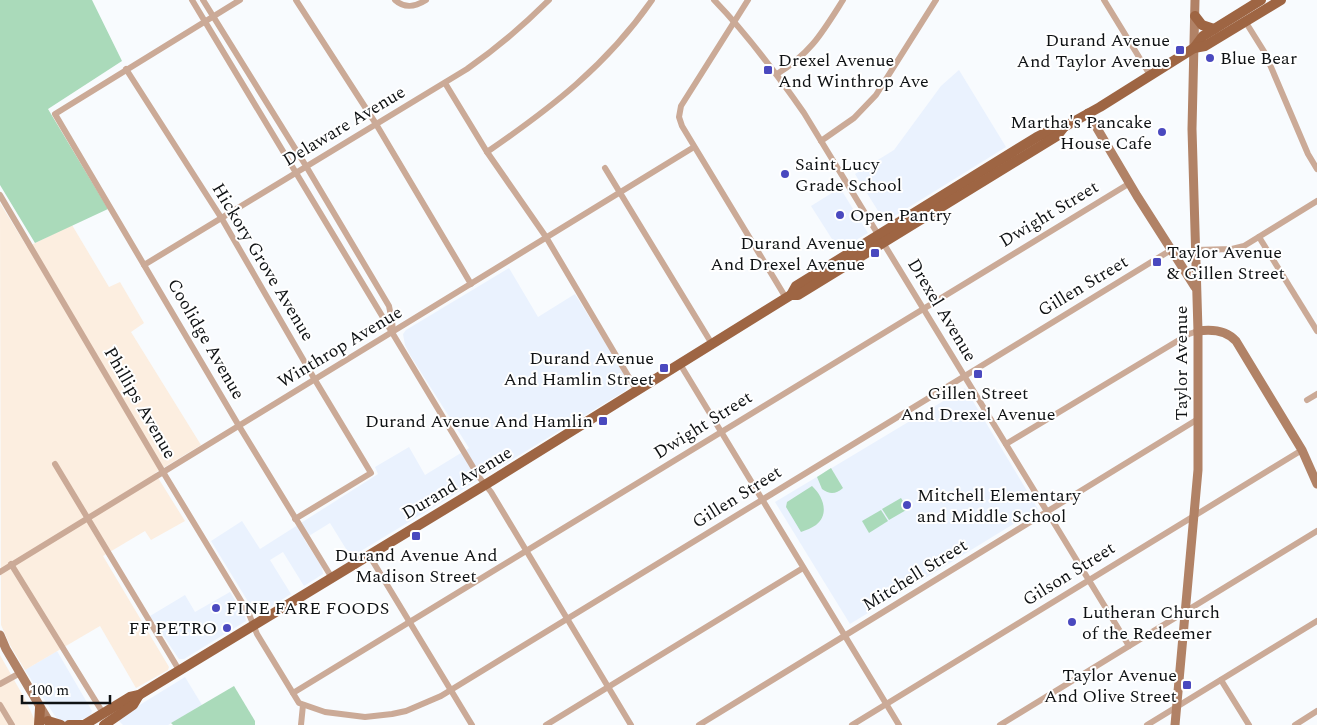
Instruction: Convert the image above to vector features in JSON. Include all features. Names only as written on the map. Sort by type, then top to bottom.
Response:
[{"type":"main road","name":"Durand Avenue","points":[[1194,48],[1203,36],[1261,0]]},
{"type":"main road","name":"Durand Avenue","points":[[84,725],[106,722],[133,705],[138,695],[637,391],[788,296],[794,287],[881,239],[1037,138],[1054,128],[1064,127],[1194,48],[1205,46],[1281,0]]},
{"type":"main road","points":[[1195,16],[1202,25],[1214,29]]},
{"type":"main road","points":[[40,708],[46,724],[61,725]]},
{"type":"main road","points":[[69,725],[84,725]]},
{"type":"street","points":[[192,0],[631,725]]},
{"type":"street","points":[[203,0],[306,166],[389,306],[393,332]]},
{"type":"street","points":[[126,69],[240,0]]},
{"type":"street","points":[[296,0],[376,124],[471,284]]},
{"type":"street","points":[[395,0],[407,6],[417,6],[426,0]]},
{"type":"street","name":"Delaware Avenue","points":[[144,264],[222,219],[296,172],[445,83],[496,48],[526,23],[549,0]]},
{"type":"street","points":[[487,152],[546,111],[581,82],[613,49],[652,0]]},
{"type":"street","name":"Drexel Avenue","points":[[714,0],[734,21],[777,74],[821,141],[1129,646]]},
{"type":"street","points":[[748,0],[680,111],[680,122],[788,296]]},
{"type":"street","points":[[777,74],[809,50],[843,0]]},
{"type":"street","points":[[821,141],[854,118],[876,95],[936,0]]},
{"type":"street","points":[[1104,0],[1150,75]]},
{"type":"street","name":"Taylor Avenue","points":[[1175,725],[1198,470],[1198,331],[1194,250],[1192,130],[1195,0]]},
{"type":"street","points":[[1246,22],[1265,53],[1308,154],[1317,169]]},
{"type":"street","name":"Coolidge Avenue","points":[[126,69],[55,114],[239,426],[332,578]]},
{"type":"street","name":"Hickory Grove Avenue","points":[[126,69],[222,219],[371,473],[295,519]]},
{"type":"street","points":[[445,83],[487,152],[546,238],[637,391]]},
{"type":"street","points":[[1088,113],[1197,289]]},
{"type":"street","name":"Winthrop Avenue","points":[[0,572],[694,147]]},
{"type":"street","points":[[605,168],[712,344]]},
{"type":"street","name":"Dwight Street","points":[[293,693],[1130,183]]},
{"type":"street","name":"Phillips Avenue","points":[[0,195],[249,614],[257,634],[299,703],[303,705]]},
{"type":"street","points":[[1194,250],[1238,248],[1317,201]]},
{"type":"street","points":[[1259,237],[1317,331]]},
{"type":"street","name":"Gillen Street","points":[[303,705],[338,715],[378,716],[416,707],[450,690],[1172,250]]},
{"type":"street","points":[[1006,444],[1189,334],[1198,331],[1221,332],[1230,335],[1236,341],[1302,450],[1317,484]]},
{"type":"street","points":[[680,364],[899,725]]},
{"type":"street","points":[[1307,400],[1317,394]]},
{"type":"street","name":"Mitchell Street","points":[[699,725],[1198,420]]},
{"type":"street","name":"Gilson Street","points":[[852,725],[1302,450]]},
{"type":"street","points":[[55,464],[180,670]]},
{"type":"street","points":[[1000,725],[1317,531]]},
{"type":"street","points":[[369,555],[472,725]]},
{"type":"street","points":[[12,564],[106,722]]},
{"type":"street","points":[[546,725],[803,568]]},
{"type":"street","points":[[1147,725],[1317,621]]},
{"type":"street","points":[[0,635],[40,708]]},
{"type":"street","points":[[0,684],[20,673]]},
{"type":"street","points":[[1221,680],[1249,725]]},
{"type":"street","points":[[0,705],[12,725]]},
{"type":"street","points":[[301,725],[303,705]]},
{"type":"street","points":[[1295,725],[1317,711]]},
{"type":"shaded area","points":[[959,70],[1006,147],[885,222],[855,174],[894,150],[941,86]]},
{"type":"shaded area","points":[[840,188],[868,233],[839,250],[811,206]]},
{"type":"shaded area","points":[[0,203],[27,247],[72,225],[109,287],[120,282],[144,323],[131,332],[201,445],[155,473],[185,521],[151,540],[145,531],[103,556],[169,667],[168,670],[136,688],[100,626],[25,670],[1,625]]},
{"type":"shaded area","points":[[509,268],[538,317],[575,294],[622,370],[628,381],[628,387],[625,391],[351,557],[330,523],[304,539],[322,567],[323,574],[304,586],[283,552],[270,560],[291,594],[259,614],[255,613],[211,541],[242,521],[260,549],[378,474],[375,467],[409,447],[425,475],[469,448],[410,355],[405,345],[403,334],[406,330]]},
{"type":"shaded area","name":"Mitchell Elementary and Middle School","points":[[965,388],[1038,509],[850,624],[775,502]]},
{"type":"shaded area","points":[[230,592],[245,616],[246,621],[184,659],[179,659],[150,616],[185,595],[195,612]]},
{"type":"shaded area","points":[[57,651],[92,711],[90,716],[70,724],[61,722],[55,716],[25,670]]},
{"type":"shaded area","points":[[0,655],[26,701],[37,725],[0,725]]},
{"type":"shaded area","points":[[185,677],[202,705],[168,725],[123,725],[117,719]]},
{"type":"green space","points":[[0,0],[92,0],[122,61],[48,109],[108,209],[35,243],[0,185]]},
{"type":"green space","points":[[831,468],[843,488],[833,493],[822,489],[817,477]]},
{"type":"green space","points":[[812,486],[822,500],[823,516],[816,525],[801,532],[786,507],[787,502]]},
{"type":"green space","points":[[901,498],[908,509],[889,520],[882,509]]},
{"type":"green space","points":[[881,510],[888,521],[869,533],[862,521]]},
{"type":"green space","points":[[234,686],[255,721],[255,725],[173,725],[171,723]]},
{"type":"place","name":"Durand Avenue And Taylor Avenue","points":[[1180,50]]},
{"type":"place","name":"Blue Bear","points":[[1210,58]]},
{"type":"place","name":"Drexel Avenue And Winthrop Ave","points":[[768,70]]},
{"type":"place","name":"Martha's Pancake House Cafe","points":[[1162,132]]},
{"type":"place","name":"Saint Lucy Grade School","points":[[785,174]]},
{"type":"place","name":"Open Pantry","points":[[840,215]]},
{"type":"place","name":"Durand Avenue And Drexel Avenue","points":[[875,253]]},
{"type":"place","name":"Taylor Avenue & Gillen Street","points":[[1157,262]]},
{"type":"place","name":"Durand Avenue And Hamlin Street","points":[[664,368]]},
{"type":"place","name":"Gillen Street And Drexel Avenue","points":[[978,374]]},
{"type":"place","name":"Durand Avenue And Hamlin","points":[[603,421]]},
{"type":"place","name":"Mitchell Elementary and Middle School","points":[[907,505]]},
{"type":"place","name":"Durand Avenue And Madison Street","points":[[416,536]]},
{"type":"place","name":"FINE FARE FOODS","points":[[216,608]]},
{"type":"place","name":"Lutheran Church of the Redeemer","points":[[1072,622]]},
{"type":"place","name":"FF PETRO","points":[[227,628]]},
{"type":"place","name":"Taylor Avenue And Olive Street","points":[[1187,685]]}]
